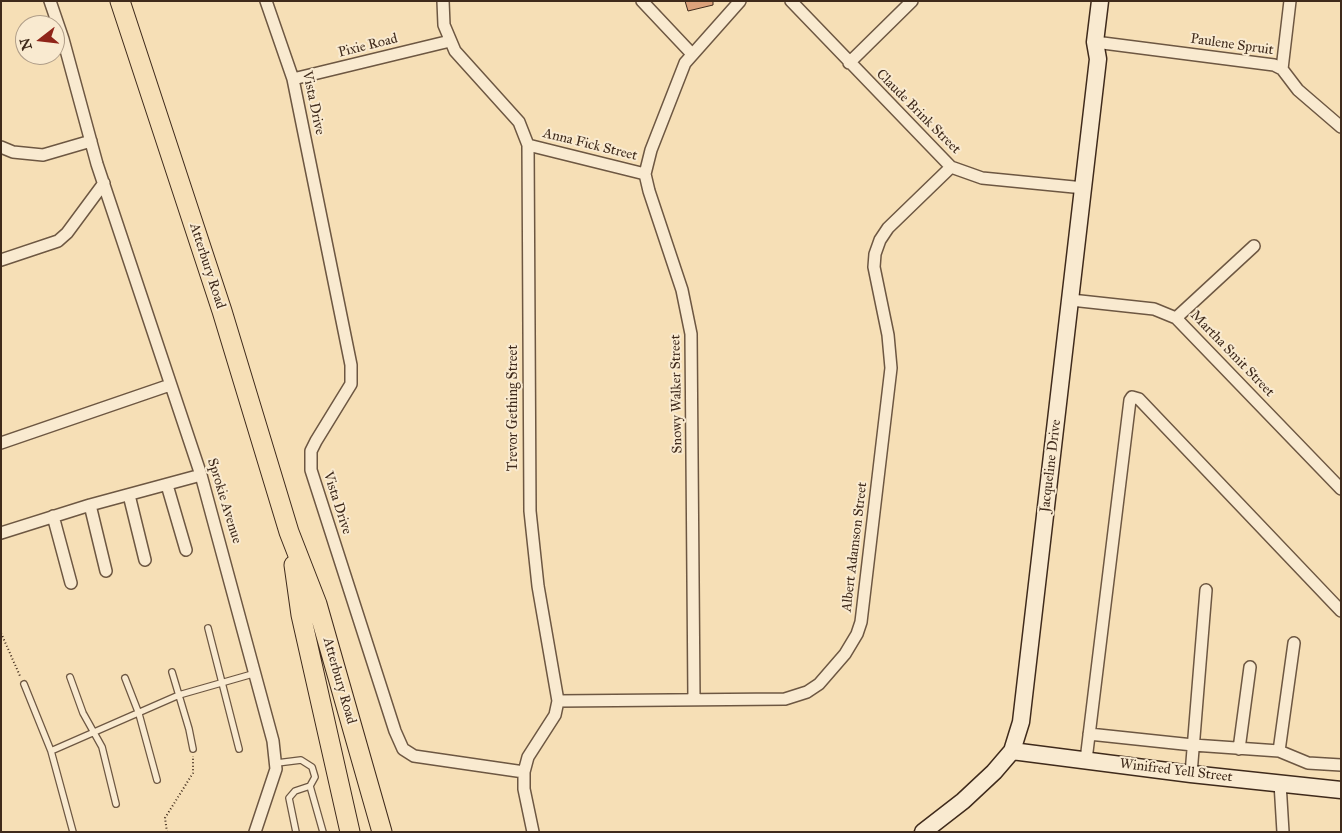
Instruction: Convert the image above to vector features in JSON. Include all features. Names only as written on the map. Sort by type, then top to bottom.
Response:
[{"type":"main road","name":"Atterbury Road","points":[[120,1],[225,320],[289,532],[317,604],[382,832]]},
{"type":"main road","name":"Atterbury Road","points":[[289,532],[301,615],[350,832]]},
{"type":"street","name":"Sprokie Avenue","points":[[50,1],[104,183],[201,475],[256,673],[277,763],[274,778],[254,832]]},
{"type":"street","name":"Vista Drive","points":[[266,1],[293,79],[352,371],[351,384],[345,397],[319,435],[311,451],[311,470],[395,731],[403,749],[414,756],[524,772]]},
{"type":"street","name":"Trevor Gething Street","points":[[442,1],[444,25],[450,41],[460,57],[519,122],[528,145],[530,511],[538,586],[558,700],[555,715],[528,757],[524,772],[524,790],[533,832]]},
{"type":"street","points":[[642,1],[692,54]]},
{"type":"street","name":"Snowy Walker Street","points":[[694,700],[691,334],[682,290],[645,174],[647,162],[685,63],[740,1]]},
{"type":"street","name":"Claude Brink Street","points":[[791,1],[951,167],[982,178],[1084,188]]},
{"type":"street","points":[[850,63],[912,1]]},
{"type":"street","name":"Jacqueline Drive","points":[[1100,1],[1101,43]]},
{"type":"street","name":"Jacqueline Drive","points":[[923,832],[974,792],[1012,751],[1022,722],[1098,58],[1111,1]]},
{"type":"street","points":[[1282,69],[1290,1]]},
{"type":"street","name":"Pixie Road","points":[[293,79],[450,41]]},
{"type":"street","name":"Paulene Spruit","points":[[1101,43],[1268,64],[1282,69],[1298,90],[1341,127]]},
{"type":"street","points":[[1,147],[18,153],[42,155],[91,141]]},
{"type":"street","name":"Anna Fick Street","points":[[528,145],[645,174]]},
{"type":"street","name":"Albert Adamson Street","points":[[558,700],[781,700],[812,689],[827,676],[845,654],[857,634],[863,611],[890,368],[888,335],[874,267],[875,254],[880,240],[888,228],[951,167]]},
{"type":"street","points":[[1,260],[58,241],[68,233],[104,183]]},
{"type":"street","points":[[1176,318],[1254,246]]},
{"type":"street","name":"Martha Smit Street","points":[[1071,300],[1154,309],[1176,318],[1341,489]]},
{"type":"street","points":[[1,443],[170,385]]},
{"type":"street","points":[[1086,760],[1130,400],[1132,397],[1139,399],[1341,611]]},
{"type":"street","points":[[1,533],[90,505],[201,475]]},
{"type":"street","points":[[167,485],[186,550]]},
{"type":"street","points":[[129,495],[144,560]]},
{"type":"street","points":[[90,505],[106,571]]},
{"type":"street","points":[[53,516],[71,583]]},
{"type":"street","points":[[1191,774],[1206,590]]},
{"type":"street","points":[[1279,751],[1294,643]]},
{"type":"street","points":[[1239,749],[1250,667]]},
{"type":"street","points":[[1089,734],[1193,745],[1279,751],[1308,763],[1341,765]]},
{"type":"street","name":"Winifred Yell Street","points":[[1012,751],[1191,774],[1341,790]]},
{"type":"street","points":[[1280,783],[1283,832]]},
{"type":"lane","points":[[208,628],[238,749]]},
{"type":"lane","points":[[172,672],[193,749]]},
{"type":"lane","points":[[51,751],[179,695],[256,673]]},
{"type":"lane","points":[[70,677],[82,713],[94,732],[106,758],[116,804]]},
{"type":"lane","points":[[125,678],[139,714],[157,780]]},
{"type":"lane","points":[[24,684],[51,751],[73,832]]},
{"type":"lane","points":[[277,763],[301,760],[309,764],[315,773],[310,786],[324,832]]},
{"type":"lane","points":[[296,832],[289,803],[290,795],[295,790],[310,786]]},
{"type":"path","points":[[1,633],[24,684]]},
{"type":"path","points":[[167,832],[165,818],[193,773],[193,749]]},
{"type":"building","points":[[685,1],[713,1],[713,5],[688,11]]}]
